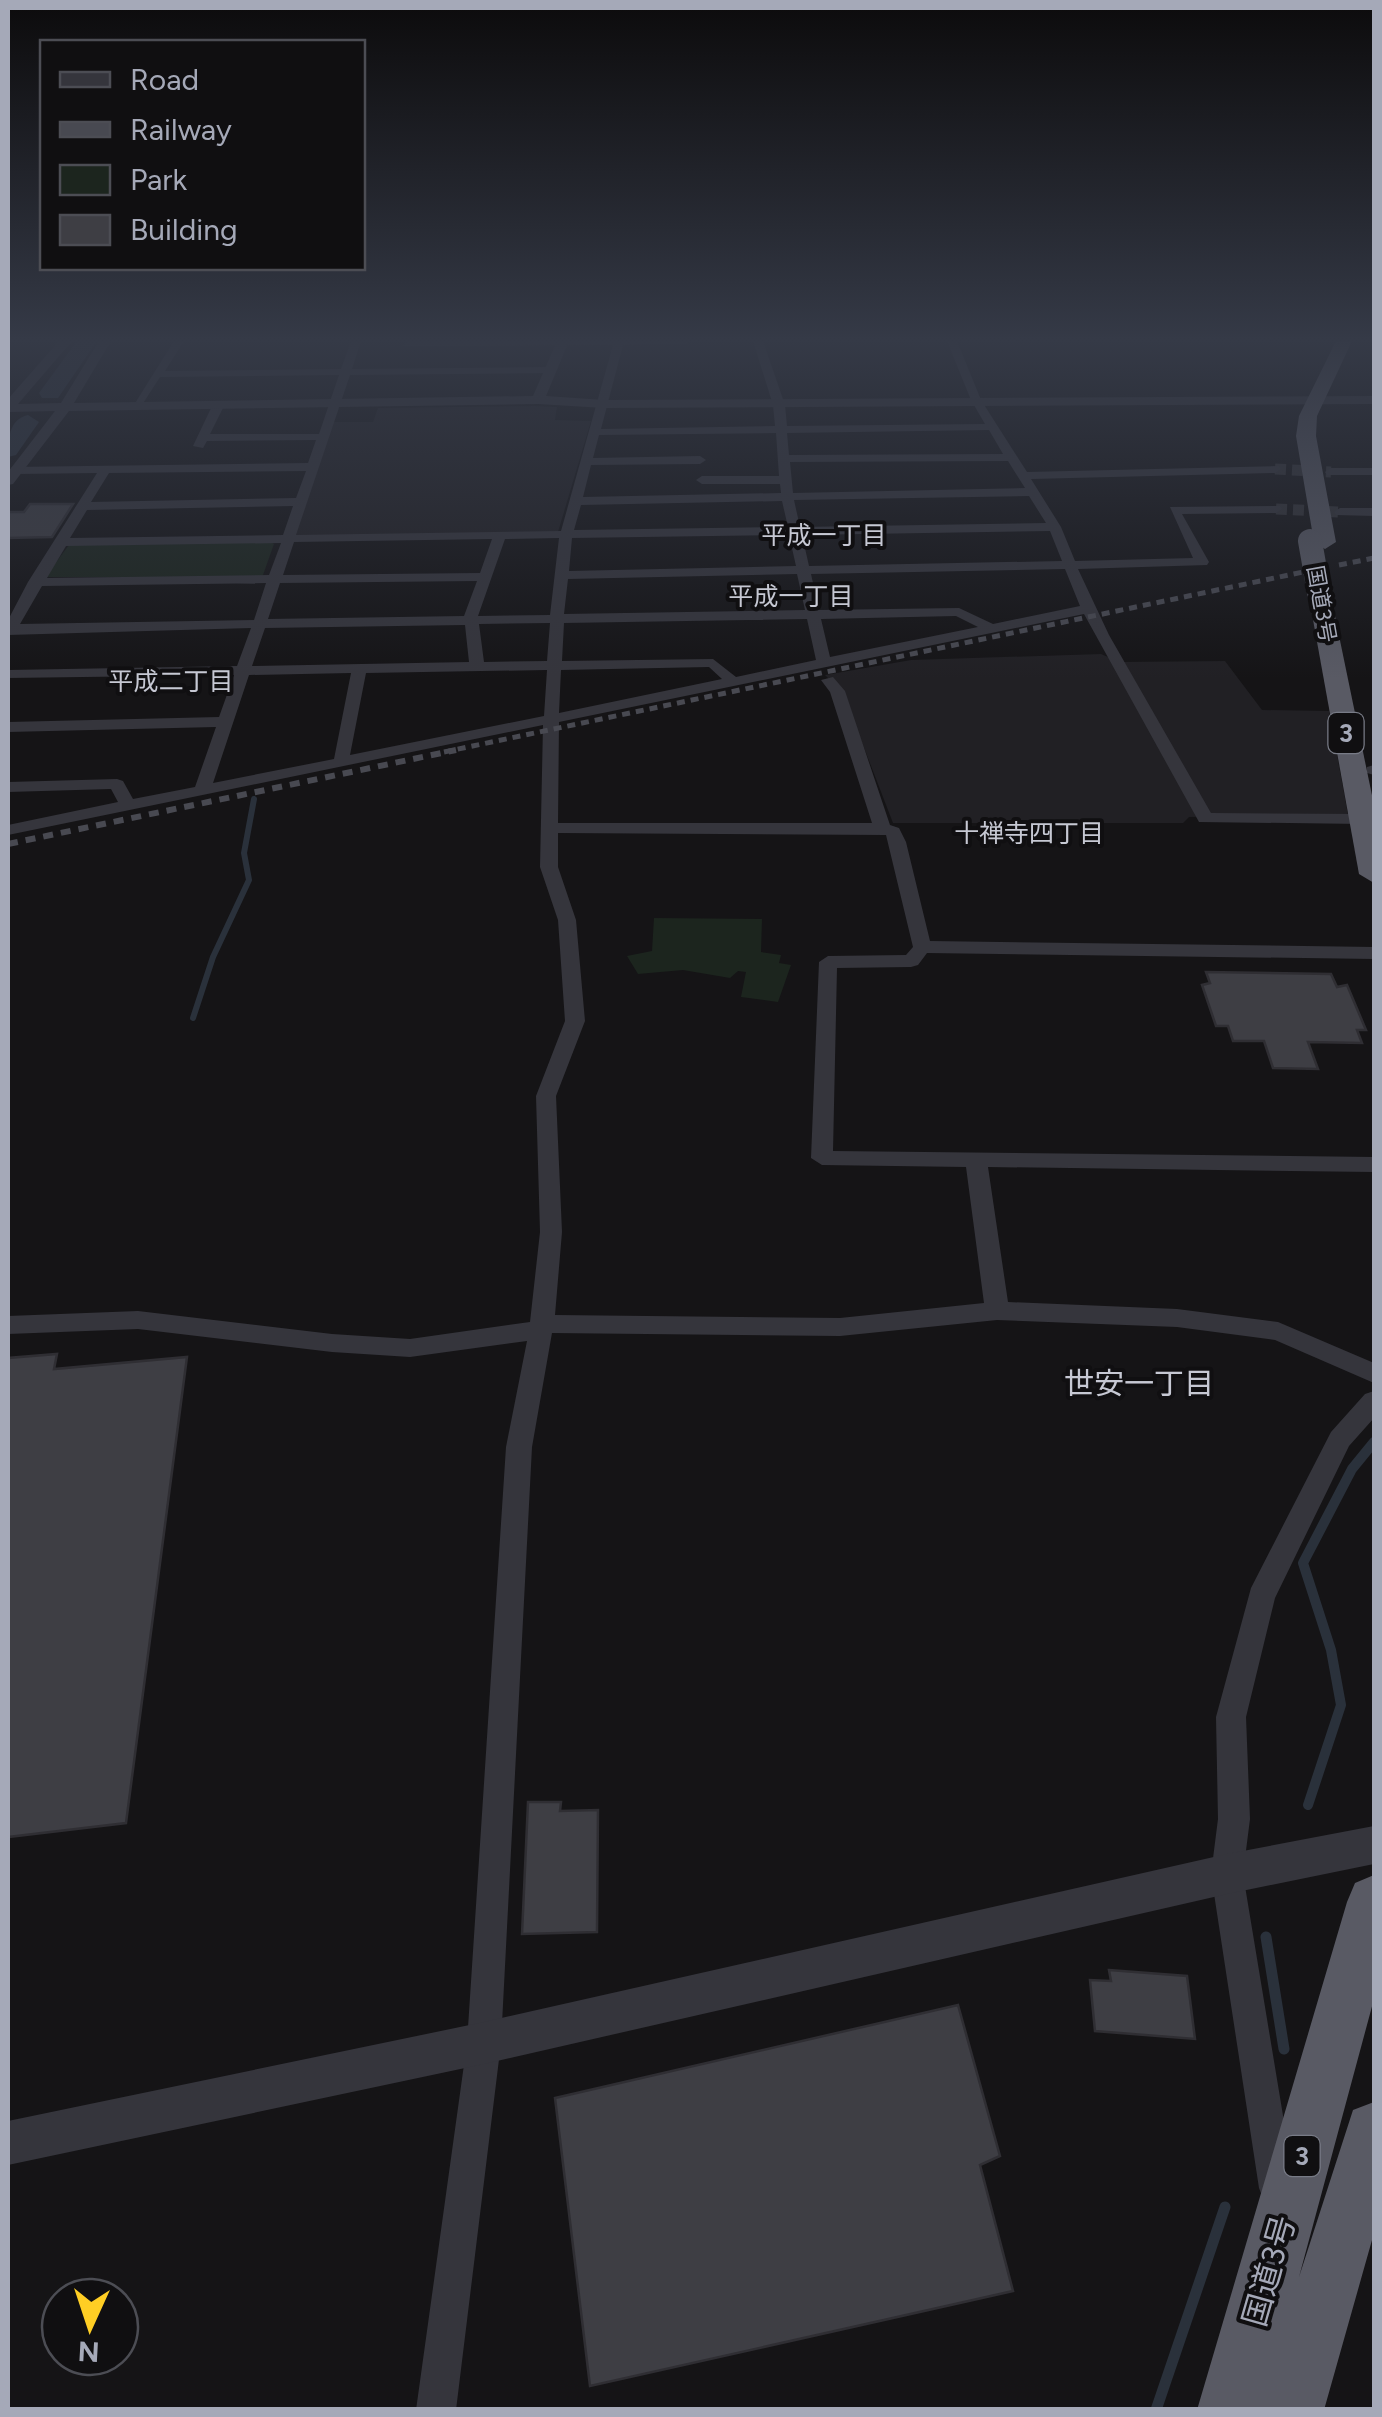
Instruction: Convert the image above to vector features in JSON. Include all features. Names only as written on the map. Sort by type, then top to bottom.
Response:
[{"type":"highway","name":"国道3号","points":[[1296,454],[1374,772]]},
{"type":"highway","name":"国道3号","points":[[1308,454],[1318,542]]},
{"type":"highway","name":"国道3号","points":[[1329,592],[1374,874]]},
{"type":"highway","name":"国道3号","points":[[1230,2410],[1374,1902]]},
{"type":"highway","name":"国道3号","points":[[1291,2410],[1374,2131]]},
{"type":"street","points":[[12,476],[29,454]]},
{"type":"street","points":[[188,468],[196,454]]},
{"type":"street","points":[[202,791],[314,454]]},
{"type":"street","points":[[436,2410],[484,2043],[519,1447],[542,1327],[550,1232],[546,1096],[575,1021],[567,920],[549,867],[548,828],[558,617],[566,536],[589,454]]},
{"type":"street","points":[[699,454],[702,497]]},
{"type":"street","points":[[783,454],[786,495],[824,661]]},
{"type":"street","points":[[1011,454],[1055,527],[1099,637],[1131,684],[1205,818],[1363,819]]},
{"type":"street","points":[[783,459],[1013,457]]},
{"type":"street","points":[[586,462],[700,460]]},
{"type":"street","points":[[12,476],[105,469],[310,467]]},
{"type":"street","points":[[8,629],[105,469]]},
{"type":"street","points":[[1026,476],[1275,469]]},
{"type":"street","points":[[1331,472],[1374,472]]},
{"type":"street","points":[[702,480],[784,480]]},
{"type":"street","points":[[578,501],[1034,492]]},
{"type":"street","points":[[83,506],[299,502]]},
{"type":"street","points":[[562,575],[1202,562],[1174,510],[1276,509]]},
{"type":"street","points":[[1340,512],[1374,512]]},
{"type":"street","points":[[62,542],[1055,527]]},
{"type":"street","points":[[478,668],[470,620],[499,536]]},
{"type":"street","points":[[35,582],[484,577]]},
{"type":"street","points":[[8,830],[1088,609]]},
{"type":"street","points":[[8,629],[959,612],[988,628]]},
{"type":"street","points":[[8,674],[713,664],[730,680]]},
{"type":"street","points":[[341,762],[359,670]]},
{"type":"street","points":[[828,680],[837,691],[882,828]]},
{"type":"street","points":[[8,727],[225,722]]},
{"type":"street","points":[[8,787],[118,784],[128,806]]},
{"type":"street","points":[[548,828],[882,828],[893,832],[897,842],[922,947]]},
{"type":"street","points":[[922,947],[1374,953]]},
{"type":"street","points":[[922,947],[911,961],[828,962],[822,1158],[1374,1164]]},
{"type":"street","points":[[976,1161],[997,1311]]},
{"type":"street","points":[[8,1325],[138,1320],[332,1344],[410,1348],[542,1327],[840,1327],[997,1311],[1177,1318],[1278,1331],[1374,1373]]},
{"type":"street","points":[[1282,2225],[1227,1874],[1234,1819],[1231,1717],[1260,1597],[1340,1439],[1374,1401]]},
{"type":"street","points":[[8,2143],[484,2043],[1227,1874],[1374,1846]]},
{"type":"shaded area","points":[[322,454],[581,454],[558,532],[295,536]]},
{"type":"shaded area","points":[[1101,654],[1119,662],[1225,661],[1262,710],[1329,711],[1348,815],[1189,817],[1183,823],[893,823],[843,693],[825,675],[911,660]]},
{"type":"green space","points":[[274,544],[263,575],[258,577],[45,577],[69,545]]},
{"type":"green space","points":[[654,918],[762,919],[761,952],[781,955],[779,963],[791,965],[778,1002],[741,997],[746,972],[738,971],[730,978],[683,970],[638,974],[627,956],[652,951]]},
{"type":"building","points":[[30,504],[73,504],[52,537],[8,538],[8,512],[24,512]]},
{"type":"building","points":[[1206,972],[1331,974],[1337,987],[1347,985],[1366,1030],[1357,1030],[1362,1043],[1308,1042],[1318,1069],[1273,1068],[1264,1041],[1233,1041],[1228,1026],[1216,1026],[1202,985],[1210,983]]},
{"type":"building","points":[[57,1354],[54,1369],[187,1357],[126,1823],[8,1837],[8,1358]]},
{"type":"building","points":[[528,1802],[561,1802],[560,1811],[598,1810],[597,1932],[522,1934]]},
{"type":"building","points":[[1109,1970],[1187,1976],[1195,2039],[1095,2031],[1090,1980],[1111,1981]]},
{"type":"building","points":[[958,2005],[1000,2156],[980,2165],[1013,2291],[590,2386],[555,2098]]},
{"type":"waterway","points":[[193,1018],[213,957],[249,880],[244,853],[254,799]]},
{"type":"waterway","points":[[1308,1805],[1341,1705],[1331,1650],[1303,1563],[1352,1469],[1374,1442]]},
{"type":"waterway","points":[[1266,1937],[1284,2049]]},
{"type":"waterway","points":[[1156,2410],[1225,2207]]},
{"type":"tunnel","points":[[1275,469],[1331,472]]},
{"type":"tunnel","points":[[1276,509],[1340,512]]},
{"type":"railway","points":[[1339,565],[1374,558]]},
{"type":"railway","points":[[444,752],[1303,572]]},
{"type":"railway","points":[[8,844],[456,750]]},
{"type":"district","name":"平成一丁目","points":[[824,535]]},
{"type":"district","name":"平成一丁目","points":[[791,596]]},
{"type":"district","name":"平成二丁目","points":[[171,681]]},
{"type":"district","name":"十禅寺四丁目","points":[[1029,833]]},
{"type":"district","name":"世安一丁目","points":[[1139,1384]]}]
